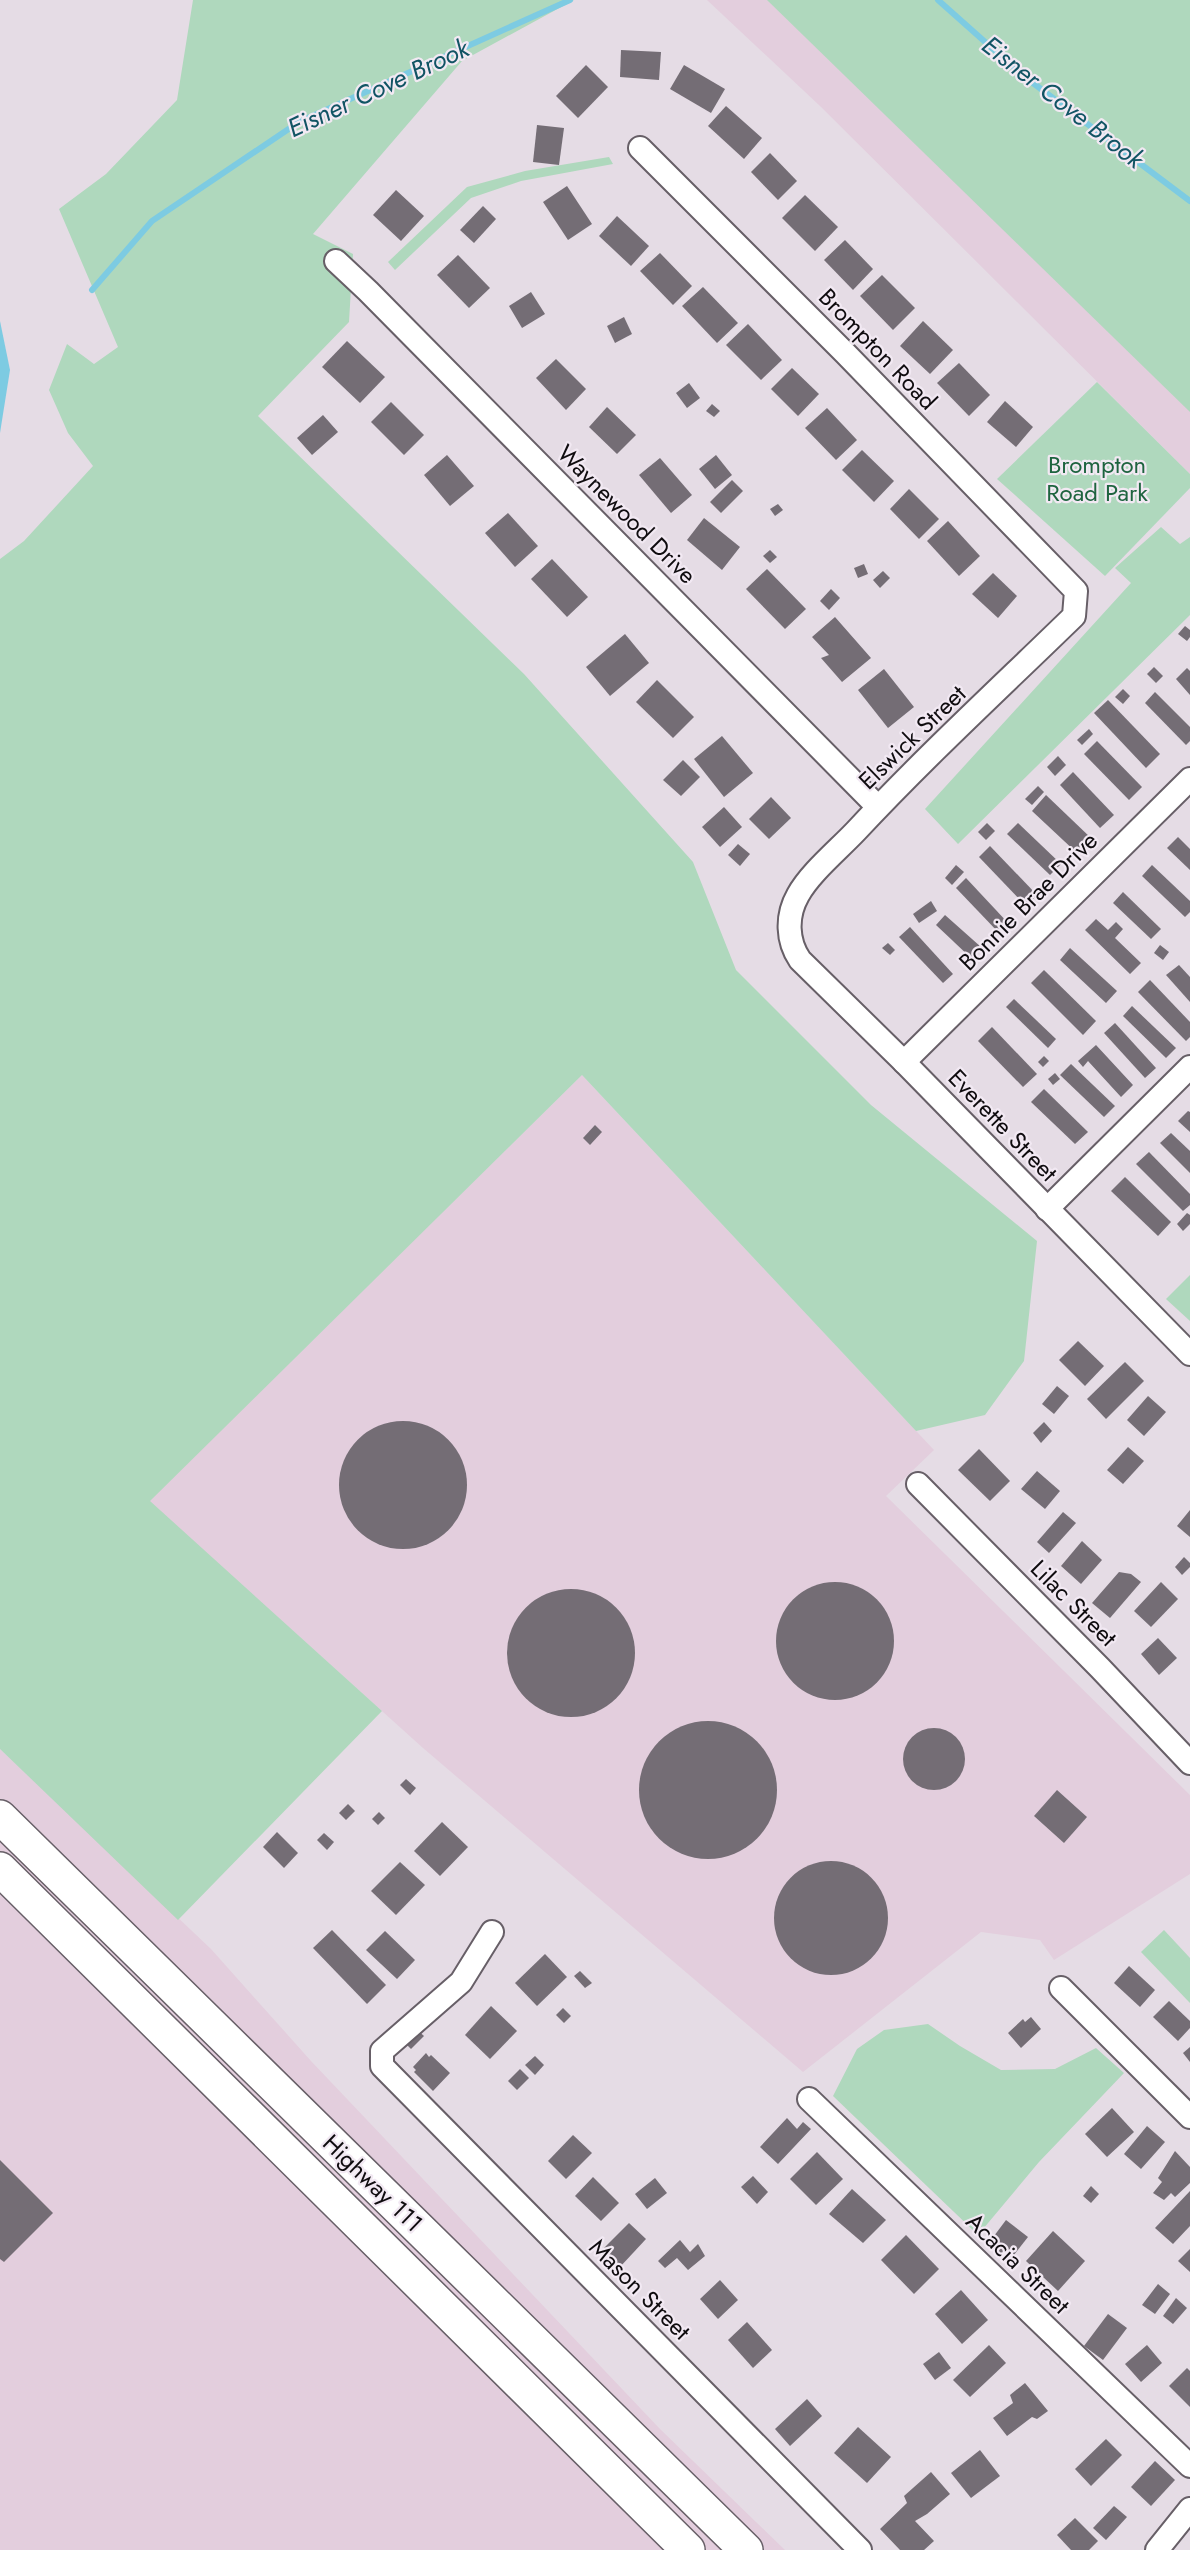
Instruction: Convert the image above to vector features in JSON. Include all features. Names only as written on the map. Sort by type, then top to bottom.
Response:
[{"type":"highway","points":[[0,1806],[76,1892]]},
{"type":"highway","name":"Highway 111","points":[[0,1817],[747,2550]]},
{"type":"highway","name":"Highway 111","points":[[0,1869],[688,2550]]},
{"type":"street","name":"Brompton Road","points":[[640,148],[845,353],[1076,591]]},
{"type":"street","name":"Waynewood Drive","points":[[336,261],[369,291],[878,807]]},
{"type":"street","name":"Elswick Street","points":[[789,928],[792,910],[804,884],[878,807],[1074,616],[1076,591]]},
{"type":"street","name":"Bonnie Brae Drive","points":[[904,1062],[1190,779]]},
{"type":"street","name":"Everette Street","points":[[789,928],[791,943],[800,960],[904,1062],[1190,1354]]},
{"type":"street","points":[[1047,1209],[1190,1067]]},
{"type":"street","name":"Lilac Street","points":[[918,1484],[1100,1668],[1190,1763]]},
{"type":"street","name":"Mason Street","points":[[492,1932],[461,1982],[382,2052],[382,2066],[860,2550]]},
{"type":"street","points":[[1061,1988],[1190,2117]]},
{"type":"street","name":"Acacia Street","points":[[809,2099],[1190,2466]]},
{"type":"street","points":[[1158,2550],[1190,2509]]},
{"type":"shaded area","points":[[707,0],[1190,0],[1190,474],[820,106]]},
{"type":"shaded area","points":[[582,1075],[934,1450],[886,1496],[1190,1795],[1190,1874],[1054,1960],[1040,1940],[981,1932],[803,2072],[423,1748],[149,1501]]},
{"type":"shaded area","points":[[0,1749],[211,1949],[311,2061],[660,2429],[785,2550],[0,2550]]},
{"type":"green space","points":[[193,0],[574,0],[462,61],[313,234],[353,254],[349,322],[258,416],[524,674],[693,862],[736,970],[871,1105],[1037,1241],[1024,1361],[985,1415],[916,1431],[582,1075],[150,1501],[382,1711],[178,1920],[0,1749],[0,559],[24,541],[93,466],[68,433],[49,390],[67,344],[94,364],[118,347],[59,209],[106,174],[177,100]]},
{"type":"green space","points":[[767,0],[1190,0],[1190,412]]},
{"type":"green space","points":[[609,157],[613,164],[521,181],[471,198],[395,270],[388,262],[467,187],[525,171]]},
{"type":"green space","name":"Brompton Road Park","points":[[1097,382],[1190,474],[1190,488],[1105,576],[997,479]]},
{"type":"green space","name":"Brompton Road Park","points":[[1161,527],[1180,544],[1190,537],[1190,615],[958,844],[925,809],[1131,583],[1115,568]]},
{"type":"green space","points":[[1190,1275],[1190,1321],[1166,1299]]},
{"type":"green space","points":[[1164,1930],[1190,1958],[1190,2003],[1141,1952]]},
{"type":"green space","points":[[928,2024],[1001,2070],[1055,2069],[1096,2048],[1124,2073],[1039,2162],[978,2235],[833,2096],[857,2049],[884,2030]]},
{"type":"water","points":[[0,321],[10,370],[0,433]]},
{"type":"building","points":[[621,50],[661,52],[659,80],[620,77]]},
{"type":"building","points":[[586,65],[608,87],[578,118],[556,96]]},
{"type":"building","points":[[684,65],[725,89],[711,113],[670,89]]},
{"type":"building","points":[[726,106],[762,138],[744,159],[708,126]]},
{"type":"building","points":[[537,125],[564,128],[559,165],[533,162]]},
{"type":"building","points":[[770,153],[797,181],[778,200],[751,172]]},
{"type":"building","points":[[567,186],[592,224],[568,240],[543,202]]},
{"type":"building","points":[[396,190],[424,216],[401,241],[373,215]]},
{"type":"building","points":[[805,195],[838,227],[815,251],[782,218]]},
{"type":"building","points":[[483,206],[496,219],[474,243],[460,230]]},
{"type":"building","points":[[617,216],[649,246],[631,266],[599,236]]},
{"type":"building","points":[[845,240],[873,269],[853,290],[824,260]]},
{"type":"building","points":[[660,253],[692,286],[673,305],[640,271]]},
{"type":"building","points":[[458,255],[490,288],[469,308],[437,275]]},
{"type":"building","points":[[882,275],[915,308],[893,330],[860,296]]},
{"type":"building","points":[[703,287],[738,323],[717,343],[682,306]]},
{"type":"building","points":[[531,292],[545,314],[522,328],[509,306]]},
{"type":"building","points":[[624,317],[632,334],[615,343],[607,326]]},
{"type":"building","points":[[923,321],[953,350],[930,374],[900,346]]},
{"type":"building","points":[[748,324],[782,360],[761,380],[726,345]]},
{"type":"building","points":[[347,341],[385,377],[360,403],[322,367]]},
{"type":"building","points":[[556,359],[586,389],[566,410],[536,378]]},
{"type":"building","points":[[959,363],[990,395],[969,416],[937,383]]},
{"type":"building","points":[[792,368],[819,394],[798,416],[771,389]]},
{"type":"building","points":[[689,383],[700,398],[687,408],[676,393]]},
{"type":"building","points":[[1005,401],[1033,427],[1016,447],[987,422]]},
{"type":"building","points":[[391,402],[424,435],[404,455],[371,422]]},
{"type":"building","points":[[712,404],[720,411],[714,417],[706,411]]},
{"type":"building","points":[[607,407],[636,435],[617,454],[589,427]]},
{"type":"building","points":[[827,408],[857,440],[836,460],[805,428]]},
{"type":"building","points":[[323,415],[338,432],[312,455],[297,438]]},
{"type":"building","points":[[862,450],[894,481],[874,502],[842,470]]},
{"type":"building","points":[[447,455],[474,486],[450,506],[424,475]]},
{"type":"building","points":[[716,455],[732,475],[715,489],[699,469]]},
{"type":"building","points":[[660,458],[692,495],[671,513],[639,475]]},
{"type":"building","points":[[732,480],[743,491],[721,513],[710,502]]},
{"type":"building","points":[[909,489],[939,519],[919,539],[890,509]]},
{"type":"building","points":[[778,504],[783,510],[775,516],[770,509]]},
{"type":"building","points":[[508,513],[538,546],[515,567],[485,533]]},
{"type":"building","points":[[704,518],[740,547],[722,570],[687,540]]},
{"type":"building","points":[[948,521],[980,556],[959,576],[927,541]]},
{"type":"building","points":[[770,550],[777,557],[770,563],[763,556]]},
{"type":"building","points":[[552,559],[588,597],[567,617],[531,579]]},
{"type":"building","points":[[864,564],[868,574],[858,578],[854,568]]},
{"type":"building","points":[[767,569],[806,609],[785,629],[746,589]]},
{"type":"building","points":[[883,571],[890,578],[880,588],[873,580]]},
{"type":"building","points":[[993,573],[1017,596],[998,618],[972,594]]},
{"type":"building","points":[[831,589],[840,598],[829,610],[820,601]]},
{"type":"building","points":[[835,617],[871,658],[842,682],[821,658],[829,655],[812,637]]},
{"type":"building","points":[[1185,626],[1190,630],[1190,637],[1187,641],[1178,634]]},
{"type":"building","points":[[625,634],[649,663],[610,696],[586,667]]},
{"type":"building","points":[[1154,667],[1163,676],[1156,683],[1147,674]]},
{"type":"building","points":[[1187,668],[1190,671],[1190,695],[1176,679]]},
{"type":"building","points":[[884,669],[914,707],[888,728],[858,690]]},
{"type":"building","points":[[657,680],[694,717],[673,738],[636,702]]},
{"type":"building","points":[[1123,689],[1130,696],[1123,704],[1115,697]]},
{"type":"building","points":[[1155,692],[1190,727],[1190,741],[1186,745],[1145,703]]},
{"type":"building","points":[[1108,700],[1160,754],[1146,768],[1094,713]]},
{"type":"building","points":[[1089,729],[1093,734],[1082,745],[1077,740]]},
{"type":"building","points":[[722,736],[753,773],[724,797],[694,759]]},
{"type":"building","points":[[1097,741],[1142,787],[1129,800],[1084,754]]},
{"type":"building","points":[[1058,756],[1066,765],[1055,776],[1047,767]]},
{"type":"building","points":[[683,760],[700,777],[681,796],[663,780]]},
{"type":"building","points":[[1073,772],[1114,815],[1100,828],[1060,785]]},
{"type":"building","points":[[1038,786],[1044,792],[1032,805],[1025,799]]},
{"type":"building","points":[[1046,795],[1092,839],[1078,854],[1032,811]]},
{"type":"building","points":[[771,797],[791,818],[769,839],[749,819]]},
{"type":"building","points":[[724,807],[742,827],[720,847],[702,827]]},
{"type":"building","points":[[987,823],[995,831],[986,840],[978,832]]},
{"type":"building","points":[[1018,823],[1061,864],[1050,875],[1007,834]]},
{"type":"building","points":[[1178,837],[1190,849],[1190,870],[1167,848]]},
{"type":"building","points":[[738,844],[750,854],[740,866],[728,855]]},
{"type":"building","points":[[990,846],[1037,895],[1026,906],[979,857]]},
{"type":"building","points":[[956,865],[964,872],[952,885],[945,878]]},
{"type":"building","points":[[1152,865],[1190,901],[1190,912],[1185,917],[1142,876]]},
{"type":"building","points":[[966,878],[1009,924],[999,933],[956,888]]},
{"type":"building","points":[[1123,892],[1161,929],[1151,939],[1113,903]]},
{"type":"building","points":[[931,901],[937,911],[919,923],[913,914]]},
{"type":"building","points":[[945,915],[981,947],[971,958],[936,925]]},
{"type":"building","points":[[1096,919],[1108,930],[1116,922],[1123,929],[1115,938],[1141,963],[1130,974],[1085,930]]},
{"type":"building","points":[[910,927],[953,974],[943,983],[899,937]]},
{"type":"building","points":[[888,943],[895,950],[890,955],[882,948]]},
{"type":"building","points":[[1160,945],[1169,952],[1163,960],[1154,953]]},
{"type":"building","points":[[1070,948],[1117,991],[1106,1003],[1060,960]]},
{"type":"building","points":[[1179,965],[1190,977],[1190,1002],[1166,975]]},
{"type":"building","points":[[1044,970],[1096,1021],[1083,1035],[1031,983]]},
{"type":"building","points":[[1150,980],[1190,1022],[1190,1037],[1186,1041],[1138,992]]},
{"type":"building","points":[[1014,999],[1056,1039],[1048,1048],[1006,1007]]},
{"type":"building","points":[[1132,1006],[1176,1048],[1166,1058],[1123,1016]]},
{"type":"building","points":[[1115,1023],[1156,1068],[1145,1078],[1104,1033]]},
{"type":"building","points":[[992,1027],[1037,1074],[1023,1087],[978,1041]]},
{"type":"building","points":[[1096,1045],[1133,1085],[1121,1097],[1088,1061],[1083,1067],[1078,1061]]},
{"type":"building","points":[[1044,1056],[1049,1061],[1043,1067],[1038,1062]]},
{"type":"building","points":[[1071,1064],[1115,1106],[1104,1117],[1060,1075]]},
{"type":"building","points":[[1055,1073],[1060,1079],[1053,1085],[1048,1079]]},
{"type":"building","points":[[1044,1089],[1088,1132],[1075,1144],[1031,1102]]},
{"type":"building","points":[[1188,1111],[1190,1112],[1190,1132],[1178,1121]]},
{"type":"building","points":[[595,1125],[602,1132],[590,1145],[583,1138]]},
{"type":"building","points":[[1171,1133],[1190,1151],[1190,1173],[1160,1143]]},
{"type":"building","points":[[1149,1152],[1190,1194],[1190,1205],[1183,1211],[1136,1164]]},
{"type":"building","points":[[1125,1177],[1171,1222],[1158,1236],[1111,1191]]},
{"type":"building","points":[[1187,1213],[1190,1215],[1190,1224],[1183,1231],[1177,1224]]},
{"type":"building","points":[[1078,1341],[1104,1366],[1085,1386],[1059,1360]]},
{"type":"building","points":[[1125,1362],[1144,1381],[1106,1419],[1087,1399]]},
{"type":"building","points":[[1057,1386],[1069,1396],[1054,1414],[1042,1404]]},
{"type":"building","points":[[1148,1396],[1166,1412],[1144,1436],[1127,1420]]},
{"type":"building","points":[[403,1421],[428,1426],[448,1440],[462,1460],[467,1485],[462,1510],[448,1530],[428,1544],[403,1549],[378,1544],[358,1530],[344,1510],[339,1485],[344,1460],[358,1440],[378,1426]]},
{"type":"building","points":[[1044,1422],[1052,1431],[1041,1443],[1033,1433]]},
{"type":"building","points":[[1128,1447],[1144,1461],[1123,1484],[1107,1470]]},
{"type":"building","points":[[979,1449],[1010,1481],[990,1501],[958,1470]]},
{"type":"building","points":[[1037,1471],[1060,1491],[1045,1509],[1021,1489]]},
{"type":"building","points":[[1190,1510],[1190,1537],[1177,1526]]},
{"type":"building","points":[[1063,1512],[1076,1523],[1049,1553],[1037,1542]]},
{"type":"building","points":[[1082,1541],[1102,1560],[1081,1584],[1061,1566]]},
{"type":"building","points":[[1184,1557],[1190,1563],[1190,1567],[1182,1575],[1175,1567]]},
{"type":"building","points":[[1119,1572],[1131,1574],[1141,1582],[1110,1618],[1092,1603]]},
{"type":"building","points":[[835,1582],[858,1586],[877,1599],[890,1618],[894,1641],[890,1664],[877,1683],[858,1696],[835,1700],[812,1696],[793,1683],[780,1664],[776,1641],[780,1618],[793,1599],[812,1586]]},
{"type":"building","points":[[1161,1582],[1178,1599],[1151,1627],[1134,1611]]},
{"type":"building","points":[[571,1589],[596,1594],[616,1608],[630,1628],[635,1653],[630,1678],[616,1698],[596,1712],[571,1717],[546,1712],[526,1698],[512,1678],[507,1653],[512,1628],[526,1608],[546,1594]]},
{"type":"building","points":[[1158,1638],[1177,1658],[1159,1675],[1141,1654]]},
{"type":"building","points":[[708,1721],[734,1727],[757,1741],[771,1764],[777,1790],[771,1816],[757,1839],[734,1853],[708,1859],[682,1853],[659,1839],[645,1816],[639,1790],[645,1764],[659,1741],[682,1727]]},
{"type":"building","points":[[934,1728],[946,1730],[956,1737],[963,1747],[965,1759],[963,1771],[956,1781],[946,1788],[934,1790],[922,1788],[912,1781],[905,1771],[903,1759],[905,1747],[912,1737],[922,1730]]},
{"type":"building","points":[[406,1779],[416,1788],[410,1795],[400,1785]]},
{"type":"building","points":[[1057,1790],[1087,1817],[1064,1843],[1034,1816]]},
{"type":"building","points":[[348,1804],[355,1811],[346,1820],[339,1813]]},
{"type":"building","points":[[379,1812],[385,1818],[378,1825],[372,1819]]},
{"type":"building","points":[[442,1822],[468,1847],[440,1876],[414,1851]]},
{"type":"building","points":[[277,1832],[298,1853],[284,1868],[263,1847]]},
{"type":"building","points":[[324,1833],[334,1842],[327,1850],[317,1840]]},
{"type":"building","points":[[831,1861],[853,1865],[871,1878],[884,1896],[888,1918],[884,1940],[871,1958],[853,1971],[831,1975],[809,1971],[791,1958],[778,1940],[774,1918],[778,1896],[791,1878],[809,1865]]},
{"type":"building","points":[[400,1862],[425,1885],[396,1915],[371,1891]]},
{"type":"building","points":[[332,1930],[386,1985],[367,2004],[313,1948]]},
{"type":"building","points":[[385,1931],[415,1960],[397,1979],[366,1950]]},
{"type":"building","points":[[545,1954],[567,1977],[537,2006],[515,1983]]},
{"type":"building","points":[[1129,1966],[1155,1990],[1140,2007],[1114,1983]]},
{"type":"building","points":[[580,1971],[592,1983],[585,1988],[574,1976]]},
{"type":"building","points":[[1169,2001],[1190,2021],[1190,2028],[1178,2041],[1153,2017]]},
{"type":"building","points":[[491,2006],[517,2031],[490,2059],[465,2035]]},
{"type":"building","points":[[563,2008],[571,2016],[564,2023],[556,2015]]},
{"type":"building","points":[[1031,2017],[1041,2029],[1021,2048],[1008,2033],[1023,2019],[1025,2022]]},
{"type":"building","points":[[414,2027],[424,2036],[411,2049],[402,2040]]},
{"type":"building","points":[[1190,2047],[1190,2062],[1183,2053]]},
{"type":"building","points":[[426,2053],[450,2073],[433,2091],[414,2072],[416,2070],[413,2067]]},
{"type":"building","points":[[535,2056],[544,2065],[535,2075],[525,2065]]},
{"type":"building","points":[[520,2069],[529,2078],[517,2090],[508,2081]]},
{"type":"building","points":[[1112,2108],[1134,2132],[1107,2157],[1085,2134]]},
{"type":"building","points":[[787,2118],[797,2129],[803,2122],[811,2129],[778,2164],[760,2147]]},
{"type":"building","points":[[1147,2126],[1165,2142],[1141,2169],[1124,2154]]},
{"type":"building","points":[[573,2135],[592,2153],[566,2179],[548,2161]]},
{"type":"building","points":[[1175,2151],[1190,2167],[1190,2183],[1175,2197],[1171,2193],[1164,2200],[1153,2193],[1162,2182],[1158,2178]]},
{"type":"building","points":[[817,2152],[843,2179],[816,2205],[790,2179]]},
{"type":"building","points":[[0,2160],[53,2213],[4,2262],[0,2259]]},
{"type":"building","points":[[753,2176],[768,2192],[757,2204],[741,2187]]},
{"type":"building","points":[[593,2177],[619,2203],[601,2221],[575,2196]]},
{"type":"building","points":[[655,2178],[667,2193],[647,2209],[635,2194]]},
{"type":"building","points":[[1091,2186],[1099,2194],[1091,2203],[1083,2196]]},
{"type":"building","points":[[852,2189],[886,2220],[863,2243],[829,2214]]},
{"type":"building","points":[[1190,2191],[1190,2226],[1173,2244],[1155,2228]]},
{"type":"building","points":[[1006,2220],[1028,2237],[1010,2260],[988,2244]]},
{"type":"building","points":[[629,2223],[646,2239],[620,2267],[602,2250]]},
{"type":"building","points":[[1053,2231],[1085,2261],[1058,2291],[1026,2261]]},
{"type":"building","points":[[906,2235],[939,2269],[914,2294],[881,2260]]},
{"type":"building","points":[[680,2240],[690,2252],[698,2244],[705,2256],[688,2270],[677,2258],[665,2268],[658,2261]]},
{"type":"building","points":[[1190,2249],[1190,2272],[1178,2261]]},
{"type":"building","points":[[720,2280],[738,2300],[718,2319],[700,2299]]},
{"type":"building","points":[[1158,2284],[1170,2294],[1155,2314],[1142,2305]]},
{"type":"building","points":[[961,2290],[988,2320],[962,2344],[935,2314]]},
{"type":"building","points":[[1176,2298],[1187,2308],[1173,2324],[1163,2316]]},
{"type":"building","points":[[1108,2314],[1127,2328],[1103,2360],[1084,2346]]},
{"type":"building","points":[[747,2322],[772,2350],[753,2368],[728,2340]]},
{"type":"building","points":[[989,2345],[1006,2363],[970,2397],[953,2380]]},
{"type":"building","points":[[1147,2345],[1162,2363],[1141,2382],[1125,2364]]},
{"type":"building","points":[[939,2352],[951,2368],[935,2380],[923,2364]]},
{"type":"building","points":[[1187,2368],[1190,2371],[1190,2407],[1169,2386]]},
{"type":"building","points":[[1025,2383],[1048,2411],[1037,2419],[1032,2417],[1007,2436],[993,2418],[1013,2403],[1010,2395]]},
{"type":"building","points":[[807,2399],[822,2416],[790,2446],[775,2429]]},
{"type":"building","points":[[858,2427],[891,2457],[867,2483],[834,2453]]},
{"type":"building","points":[[1106,2439],[1122,2455],[1091,2486],[1075,2469]]},
{"type":"building","points":[[980,2450],[1000,2476],[971,2498],[951,2473]]},
{"type":"building","points":[[1155,2461],[1175,2480],[1151,2506],[1131,2487]]},
{"type":"building","points":[[931,2472],[950,2494],[915,2521],[934,2541],[924,2550],[900,2550],[880,2529],[907,2503],[904,2496]]},
{"type":"building","points":[[1114,2506],[1127,2517],[1106,2540],[1093,2528]]},
{"type":"building","points":[[1075,2518],[1098,2541],[1089,2550],[1071,2550],[1057,2535]]},
{"type":"waterway","name":"Eisner Cove Brook","points":[[92,290],[152,221],[299,122],[570,0]]},
{"type":"waterway","name":"Eisner Cove Brook","points":[[938,0],[1021,74],[1190,201]]}]
